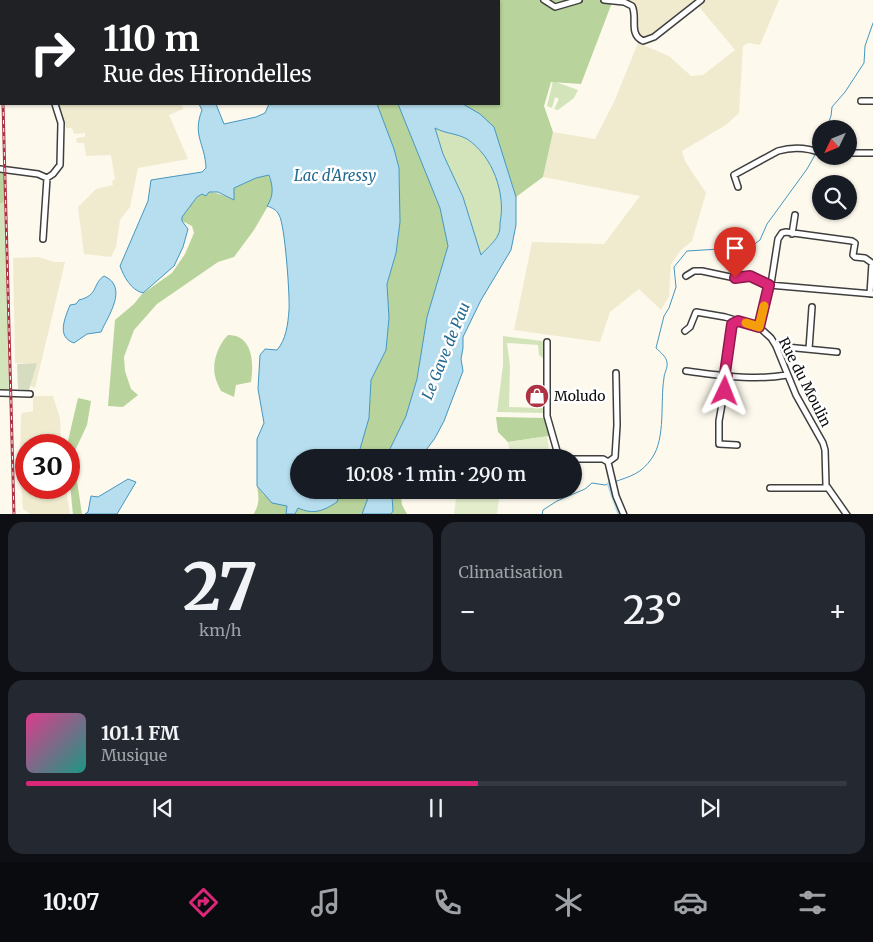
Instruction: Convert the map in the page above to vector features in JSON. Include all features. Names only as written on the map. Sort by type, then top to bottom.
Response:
[{"type":"street","points":[[544,0],[555,7],[579,0]]},
{"type":"street","points":[[604,0],[624,2],[632,6],[635,13],[635,33],[639,40],[648,40],[654,37],[702,0]]},
{"type":"street","points":[[861,100],[873,101]]},
{"type":"street","points":[[47,178],[60,165],[61,123],[55,105]]},
{"type":"street","points":[[738,187],[734,175],[778,151],[786,149],[812,151]]},
{"type":"street","points":[[858,153],[873,153]]},
{"type":"street","points":[[0,170],[38,174],[47,178]]},
{"type":"street","points":[[42,239],[47,178]]},
{"type":"street","points":[[792,234],[795,215]]},
{"type":"street","points":[[685,331],[690,328],[696,312],[759,327],[770,285],[778,239],[782,233],[852,240],[855,243],[855,257],[865,258],[872,263],[871,294],[770,285],[750,276],[735,278],[702,271],[694,271],[686,276]]},
{"type":"street","points":[[809,349],[812,307]]},
{"type":"street","points":[[726,318],[732,326]]},
{"type":"street","points":[[737,445],[719,444],[719,421],[727,376],[725,373],[732,326],[738,321]]},
{"type":"street","name":"Rue du Moulin","points":[[759,327],[771,338],[776,346],[796,395],[823,443],[827,488]]},
{"type":"street","points":[[547,342],[547,416],[556,449]]},
{"type":"street","points":[[776,346],[837,352]]},
{"type":"street","points":[[686,371],[727,376],[774,377],[787,375]]},
{"type":"street","points":[[608,462],[615,457],[617,425],[616,373]]},
{"type":"street","points":[[0,393],[30,394]]},
{"type":"street","points":[[582,460],[603,459],[608,462],[614,487],[624,514]]},
{"type":"street","points":[[770,488],[827,488],[847,514]]},
{"type":"shaded area","points":[[628,0],[779,0],[760,45],[748,43],[743,46],[739,113],[726,125],[682,151],[685,161],[706,193],[692,241],[681,250],[671,264],[669,296],[661,310],[639,289],[610,312],[600,342],[514,330],[532,242],[604,244],[640,196],[543,177],[553,132],[595,139],[614,102],[638,43],[669,56],[691,76],[703,75],[735,50],[695,2],[657,32],[644,39],[636,33],[636,5]]},
{"type":"shaded area","points":[[58,105],[182,105],[183,109],[169,115],[188,159],[138,168],[130,207],[120,220],[116,247],[111,257],[84,254],[78,207],[96,189],[113,185],[112,180],[115,180],[111,155],[86,156],[84,143],[77,143],[76,138],[85,137],[85,133],[74,134],[72,128],[66,128]]},
{"type":"shaded area","points":[[39,257],[54,262],[65,262],[35,388],[30,386],[37,363],[15,363],[13,258]]},
{"type":"shaded area","points":[[33,396],[53,396],[60,418],[61,434],[21,434],[22,413],[33,411]]},
{"type":"shaded area","points":[[22,499],[68,499],[70,514],[30,514],[23,509]]},
{"type":"green space","points":[[500,0],[613,0],[581,84],[551,82],[544,106],[553,132],[543,177],[516,197],[494,127],[464,105],[500,105]]},
{"type":"green space","points":[[553,81],[578,90],[574,98],[558,110],[554,109],[559,99],[555,97],[552,108],[547,106]]},
{"type":"green space","points":[[377,105],[398,105],[440,208],[448,246],[427,317],[417,379],[406,416],[390,449],[360,449],[369,418],[371,380],[386,350],[389,318],[387,284],[396,253],[400,222],[399,168]]},
{"type":"green space","points":[[435,128],[462,137],[476,146],[491,165],[496,177],[501,200],[500,231],[481,256],[463,197],[443,154]]},
{"type":"green space","points":[[0,171],[4,172],[4,202],[0,204]]},
{"type":"green space","points":[[268,175],[272,184],[272,199],[254,230],[234,257],[218,262],[157,304],[134,330],[124,357],[125,371],[131,389],[138,395],[123,407],[108,406],[115,320],[134,304],[142,294],[172,273],[185,254],[194,233],[192,226],[182,221],[182,217],[194,201],[204,194],[209,192],[215,193],[234,200],[234,188]]},
{"type":"green space","points":[[4,202],[9,392],[0,392],[0,204]]},
{"type":"green space","points":[[228,335],[236,336],[243,340],[250,351],[252,359],[251,382],[236,385],[234,397],[221,391],[214,371],[217,354],[221,344]]},
{"type":"green space","points":[[503,336],[542,341],[545,345],[543,358],[539,355],[538,345],[507,343],[510,366],[509,407],[544,408],[544,413],[497,412],[503,365]]},
{"type":"green space","points":[[37,363],[29,390],[18,389],[17,364]]},
{"type":"green space","points":[[78,398],[91,401],[87,425],[80,440],[80,434],[70,434]]},
{"type":"green space","points":[[496,417],[544,418],[550,436],[508,442],[498,432]]},
{"type":"green space","points":[[547,436],[549,449],[509,449],[508,442]]},
{"type":"green space","points":[[257,486],[264,495],[287,506],[286,514],[254,514],[257,508]]},
{"type":"green space","points":[[71,499],[80,499],[82,514],[73,514]]},
{"type":"green space","points":[[338,499],[368,499],[362,514],[295,514],[298,508],[337,502]]},
{"type":"green space","points":[[392,499],[401,499],[407,514],[392,514]]},
{"type":"green space","points":[[456,499],[499,499],[497,514],[454,514]]},
{"type":"water","name":"Lac d'Aressy","points":[[200,105],[216,105],[224,124],[256,117],[265,113],[269,105],[377,105],[394,149],[399,168],[400,222],[396,253],[387,284],[389,318],[386,350],[371,380],[369,418],[360,449],[290,449],[290,499],[338,499],[337,502],[323,510],[314,512],[298,508],[295,514],[286,514],[287,506],[272,503],[257,486],[257,439],[264,423],[258,389],[260,355],[265,349],[277,350],[283,342],[289,310],[287,261],[281,221],[277,211],[267,206],[272,191],[269,175],[256,178],[234,188],[234,200],[218,192],[209,192],[206,196],[202,194],[197,197],[182,217],[182,221],[188,229],[183,247],[174,266],[143,293],[135,289],[126,279],[120,266],[148,201],[151,180],[202,172],[206,168],[198,127],[202,110]]},
{"type":"water","name":"Le Gave de Pau","points":[[398,105],[465,105],[480,114],[494,127],[516,197],[516,225],[511,250],[481,300],[463,337],[461,359],[463,371],[444,421],[435,438],[427,449],[390,449],[406,416],[417,379],[427,317],[448,246],[440,208]],"holes":[[[435,128],[467,139],[484,155],[490,165],[496,176],[501,200],[499,234],[481,255],[463,197],[443,154]]]},
{"type":"water","points":[[104,276],[115,287],[116,294],[112,310],[101,332],[87,334],[74,343],[68,340],[63,327],[70,305],[76,304],[79,300],[90,295]]},
{"type":"water","points":[[128,479],[136,482],[117,514],[85,514],[88,512],[91,496],[98,497]]},
{"type":"water","points":[[368,499],[392,499],[393,511],[391,514],[362,514]]},
{"type":"waterway","points":[[829,120],[832,107],[845,92],[864,63],[865,46],[873,23]]},
{"type":"waterway","points":[[614,482],[635,474],[644,468],[652,458],[659,440],[667,361],[656,348],[664,316],[669,308],[676,287],[674,267],[687,251],[719,249],[736,252],[746,250],[760,240],[767,224],[812,160]]},
{"type":"waterway","points":[[542,514],[543,510],[557,501],[585,489],[592,483],[605,485],[610,483]]},
{"type":"waterway","points":[[609,484],[620,514]]},
{"type":"railway","points":[[3,105],[14,514]]},
{"type":"slow traffic","points":[[746,323],[759,327],[764,306]]},
{"type":"place","name":"Moludo","points":[[537,396]]},
{"type":"route","points":[[725,391],[727,376],[725,373],[732,324],[738,321],[759,327],[769,285],[750,276],[735,278]]}]
